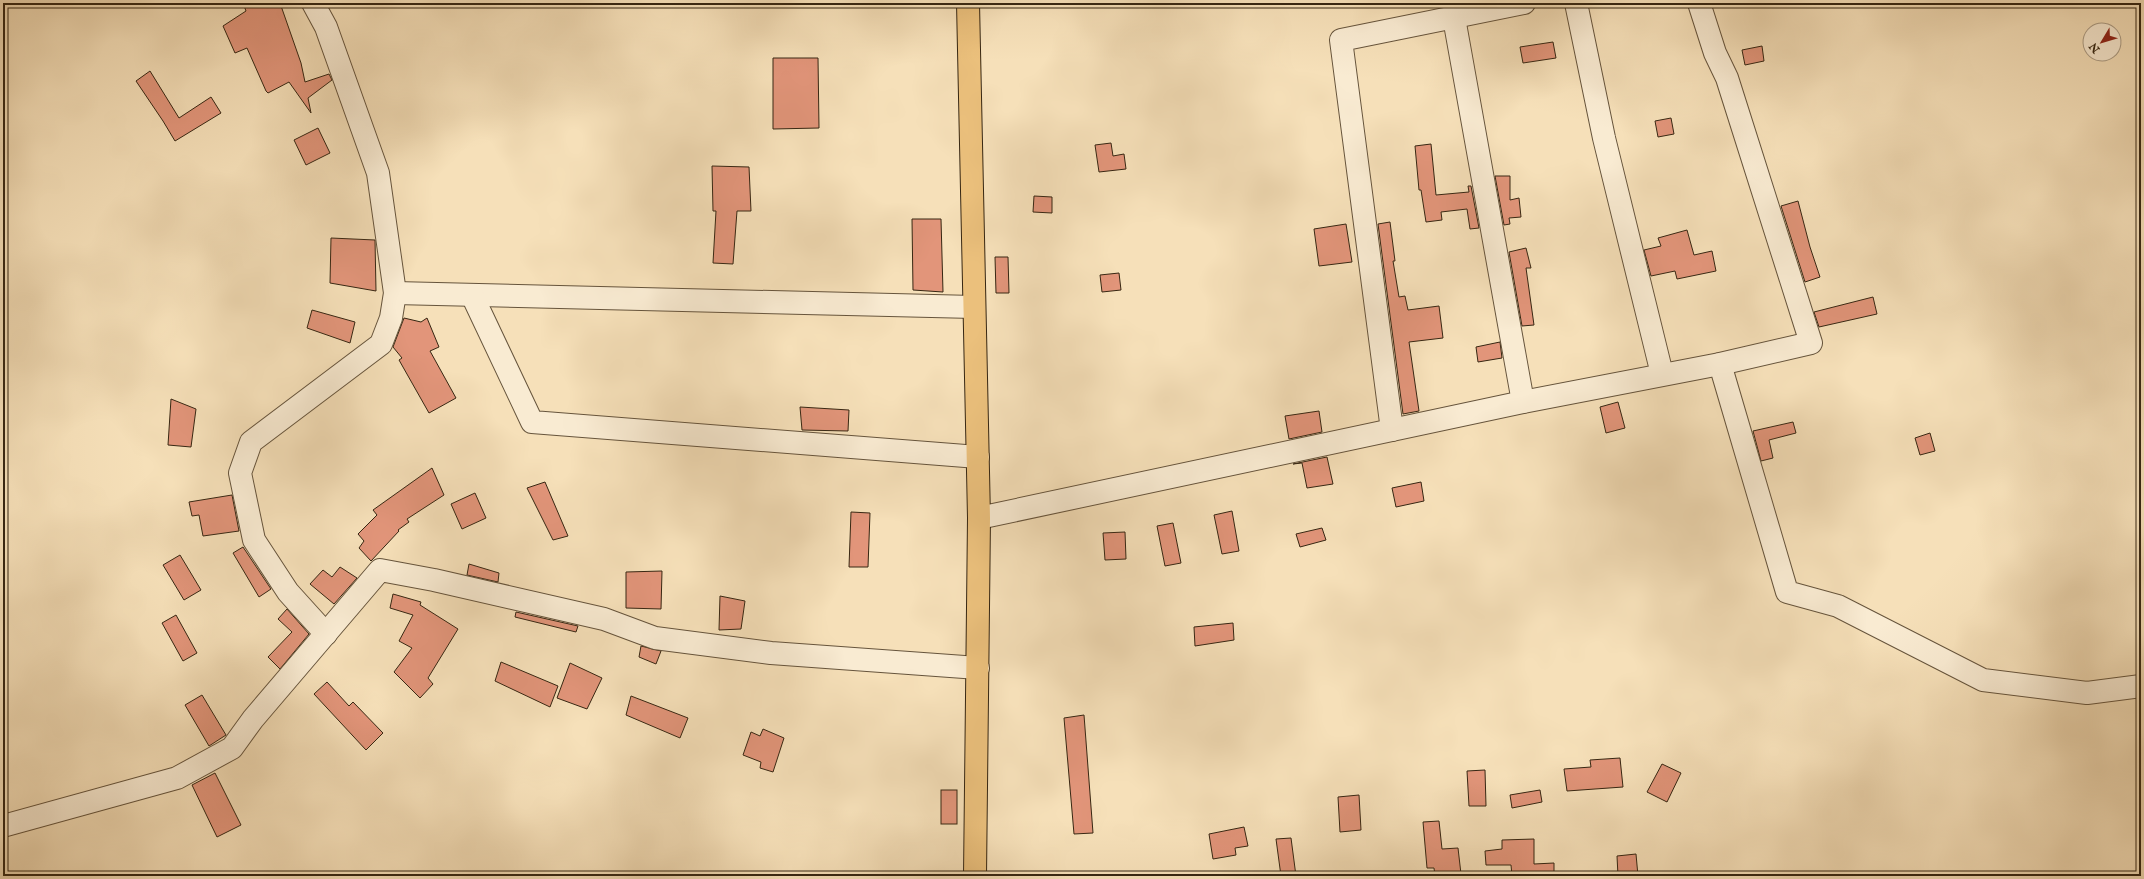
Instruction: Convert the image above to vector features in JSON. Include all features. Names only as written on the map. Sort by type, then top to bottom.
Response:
[{"type":"main road","points":[[968,3],[979,518],[975,876]]},
{"type":"street","points":[[313,3],[326,27],[378,173],[395,293],[391,318],[381,344],[251,442],[240,473],[254,540],[288,592],[326,634]]},
{"type":"street","points":[[1392,430],[1341,40],[1524,3]]},
{"type":"street","points":[[1576,3],[1604,138],[1662,374]]},
{"type":"street","points":[[979,518],[1523,402],[1720,364],[1811,343],[1727,78],[1715,53],[1699,3]]},
{"type":"street","points":[[1454,18],[1523,402]]},
{"type":"street","points":[[395,293],[974,307]]},
{"type":"street","points":[[472,295],[532,422],[978,457]]},
{"type":"street","points":[[1720,364],[1787,592],[1838,606],[1983,680],[2087,693],[2141,686]]},
{"type":"street","points":[[3,826],[177,778],[232,748],[253,719],[380,570],[434,580],[604,619],[655,638],[771,654],[978,668]]},
{"type":"building","points":[[243,3],[280,3],[301,63],[305,82],[329,74],[332,80],[308,98],[311,113],[289,82],[268,93],[266,91],[247,48],[235,53],[223,26],[246,11]]},
{"type":"building","points":[[1553,42],[1556,58],[1523,63],[1520,47]]},
{"type":"building","points":[[1762,46],[1764,61],[1745,65],[1742,50]]},
{"type":"building","points":[[773,58],[818,58],[819,128],[773,129]]},
{"type":"building","points":[[150,71],[179,118],[211,97],[221,113],[175,141],[136,81]]},
{"type":"building","points":[[1671,118],[1674,134],[1658,137],[1655,121]]},
{"type":"building","points":[[318,128],[330,153],[306,165],[294,140]]},
{"type":"building","points":[[1111,143],[1113,156],[1124,154],[1126,169],[1099,172],[1095,145]]},
{"type":"building","points":[[1431,144],[1436,195],[1469,192],[1468,186],[1471,186],[1479,228],[1470,229],[1467,209],[1441,212],[1442,220],[1426,222],[1421,190],[1419,190],[1415,146]]},
{"type":"building","points":[[712,166],[749,167],[751,211],[737,211],[733,264],[713,263],[716,211],[713,211]]},
{"type":"building","points":[[1495,176],[1510,176],[1510,200],[1519,198],[1521,217],[1509,218],[1510,224],[1504,225]]},
{"type":"building","points":[[1034,196],[1052,197],[1052,213],[1033,212]]},
{"type":"building","points":[[1798,201],[1810,247],[1820,277],[1805,282],[1781,206]]},
{"type":"building","points":[[912,219],[941,219],[943,292],[913,290]]},
{"type":"building","points":[[1390,222],[1395,261],[1393,261],[1399,297],[1405,296],[1408,310],[1439,306],[1443,338],[1409,342],[1419,411],[1403,414],[1378,224]]},
{"type":"building","points":[[1346,224],[1352,262],[1319,266],[1314,229]]},
{"type":"building","points":[[1687,230],[1694,255],[1712,251],[1716,271],[1677,279],[1675,271],[1651,276],[1644,250],[1661,246],[1658,238]]},
{"type":"building","points":[[331,238],[375,240],[376,291],[330,283]]},
{"type":"building","points":[[1526,248],[1531,268],[1526,268],[1534,325],[1522,326],[1509,252]]},
{"type":"building","points":[[995,257],[1008,257],[1009,293],[996,293]]},
{"type":"building","points":[[1119,273],[1121,290],[1102,292],[1100,275]]},
{"type":"building","points":[[1873,297],[1877,314],[1819,327],[1814,312]]},
{"type":"building","points":[[312,310],[355,322],[350,343],[307,328]]},
{"type":"building","points":[[404,318],[421,322],[427,318],[439,347],[430,351],[456,398],[429,413],[399,360],[402,358],[393,347]]},
{"type":"building","points":[[1500,342],[1502,358],[1478,362],[1476,347]]},
{"type":"building","points":[[171,399],[196,409],[191,447],[168,445]]},
{"type":"building","points":[[1618,402],[1625,428],[1606,433],[1600,407]]},
{"type":"building","points":[[800,407],[849,410],[848,431],[802,430]]},
{"type":"building","points":[[1319,411],[1322,432],[1289,439],[1285,416]]},
{"type":"building","points":[[1793,422],[1796,433],[1769,440],[1773,458],[1761,461],[1753,431]]},
{"type":"building","points":[[1930,433],[1935,451],[1920,455],[1915,438]]},
{"type":"building","points":[[1327,457],[1333,484],[1307,488],[1302,463],[1293,464]]},
{"type":"building","points":[[432,468],[444,495],[407,519],[409,522],[398,530],[399,531],[371,561],[359,548],[364,541],[358,534],[377,515],[373,510]]},
{"type":"building","points":[[545,482],[568,536],[553,540],[527,488]]},
{"type":"building","points":[[1421,482],[1424,501],[1396,507],[1392,488]]},
{"type":"building","points":[[475,493],[486,518],[462,529],[451,504]]},
{"type":"building","points":[[232,495],[239,531],[203,536],[199,515],[192,516],[189,502]]},
{"type":"building","points":[[1232,511],[1239,551],[1222,554],[1214,515]]},
{"type":"building","points":[[851,512],[870,513],[868,567],[849,567]]},
{"type":"building","points":[[1173,523],[1181,563],[1165,566],[1157,526]]},
{"type":"building","points":[[1322,528],[1326,540],[1300,547],[1296,534]]},
{"type":"building","points":[[1125,532],[1126,559],[1105,560],[1103,533]]},
{"type":"building","points":[[243,547],[271,589],[259,597],[233,553]]},
{"type":"building","points":[[180,555],[201,590],[184,600],[163,565]]},
{"type":"building","points":[[469,564],[499,573],[498,582],[467,575]]},
{"type":"building","points":[[340,567],[357,578],[334,604],[310,584],[323,570],[332,577]]},
{"type":"building","points":[[662,571],[661,609],[626,608],[626,572]]},
{"type":"building","points":[[393,594],[421,602],[420,605],[458,629],[428,678],[433,684],[420,698],[394,672],[412,648],[399,641],[413,615],[390,608]]},
{"type":"building","points":[[720,596],[745,601],[741,629],[719,630]]},
{"type":"building","points":[[287,609],[309,634],[280,669],[268,657],[292,632],[278,619]]},
{"type":"building","points":[[516,612],[578,626],[576,632],[515,617]]},
{"type":"building","points":[[176,615],[197,653],[183,661],[162,623]]},
{"type":"building","points":[[1233,623],[1234,640],[1195,646],[1194,627]]},
{"type":"building","points":[[641,646],[661,651],[656,664],[639,657]]},
{"type":"building","points":[[501,662],[558,686],[550,707],[495,681]]},
{"type":"building","points":[[570,663],[602,678],[587,709],[557,698]]},
{"type":"building","points":[[327,682],[349,706],[353,702],[383,733],[366,750],[314,694]]},
{"type":"building","points":[[202,695],[226,735],[209,746],[185,705]]},
{"type":"building","points":[[631,696],[688,718],[680,738],[626,715]]},
{"type":"building","points":[[1084,715],[1093,833],[1074,834],[1064,718]]},
{"type":"building","points":[[763,729],[784,738],[773,772],[760,768],[761,762],[743,755],[751,732],[760,736]]},
{"type":"building","points":[[1620,758],[1623,787],[1567,791],[1564,769],[1591,767],[1590,760]]},
{"type":"building","points":[[1662,764],[1681,773],[1667,802],[1647,792]]},
{"type":"building","points":[[1485,770],[1486,806],[1469,806],[1467,771]]},
{"type":"building","points":[[215,773],[241,825],[217,837],[192,785]]},
{"type":"building","points":[[941,790],[957,790],[957,824],[941,824]]},
{"type":"building","points":[[1540,790],[1542,802],[1512,808],[1510,795]]},
{"type":"building","points":[[1359,795],[1361,830],[1340,832],[1338,797]]},
{"type":"building","points":[[1439,821],[1442,849],[1458,848],[1461,874],[1435,876],[1434,868],[1427,868],[1423,822]]},
{"type":"building","points":[[1244,827],[1248,846],[1235,848],[1236,855],[1213,859],[1209,834]]},
{"type":"building","points":[[1291,838],[1296,876],[1281,876],[1276,839]]},
{"type":"building","points":[[1534,839],[1534,864],[1554,863],[1554,876],[1512,876],[1511,865],[1486,865],[1485,851],[1502,849],[1502,840]]},
{"type":"building","points":[[1636,854],[1638,876],[1618,876],[1617,856]]}]
